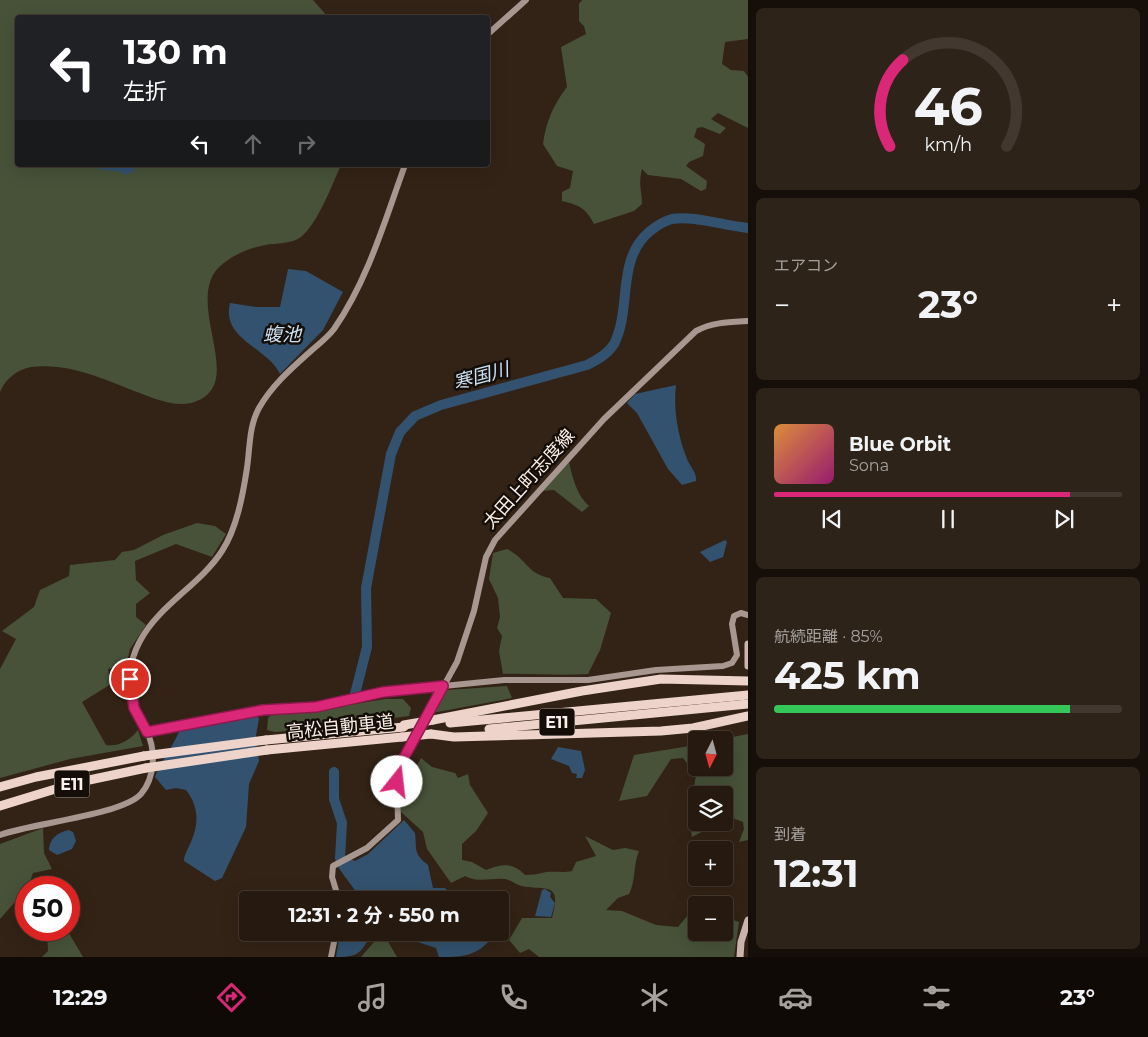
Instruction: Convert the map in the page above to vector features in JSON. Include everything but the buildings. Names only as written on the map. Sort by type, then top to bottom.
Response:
[{"type":"highway","points":[[432,722],[573,693],[661,679],[748,681]]},
{"type":"highway","name":"高松自動車道","points":[[0,806],[75,784],[146,768],[268,750],[682,706],[748,695]]},
{"type":"highway","name":"高松自動車道","points":[[0,787],[36,777],[144,756],[266,740],[432,722],[682,706],[748,704]]},
{"type":"highway","points":[[431,734],[454,737],[661,731],[693,728],[748,716]]},
{"type":"main road","points":[[748,644],[748,666]]},
{"type":"main road","points":[[740,957],[741,942],[748,920]]},
{"type":"street","points":[[490,32],[526,0]]},
{"type":"street","points":[[0,835],[17,829],[121,806],[132,802],[142,793],[149,782],[153,757],[147,732],[134,708],[130,686],[130,669],[136,648],[153,622],[211,566],[229,540],[244,483],[251,432],[259,409],[276,383],[333,330],[370,261],[404,167]]},
{"type":"street","name":"太田上町志度線","points":[[336,891],[332,877],[335,863],[367,848],[398,820],[397,782],[400,765],[457,662],[490,548],[514,516],[604,419],[696,331],[719,323],[748,321]]},
{"type":"street","points":[[147,732],[263,710],[316,707],[383,692],[504,680],[588,680],[656,670],[723,666],[732,662],[737,655],[732,624],[734,616],[741,613],[748,615]]},
{"type":"street","points":[[331,957],[334,941]]},
{"type":"green space","points":[[0,0],[313,0],[326,15],[15,15],[15,167],[340,167],[319,213],[301,237],[293,241],[265,245],[243,252],[229,259],[213,275],[208,292],[208,310],[217,367],[215,382],[207,395],[185,404],[165,402],[87,373],[45,366],[21,370],[5,383],[0,392]]},
{"type":"green space","points":[[582,0],[748,0],[748,39],[725,42],[722,64],[731,70],[744,71],[748,77],[748,128],[718,113],[711,119],[726,128],[720,134],[702,127],[697,128],[694,137],[705,144],[703,156],[689,162],[686,166],[707,181],[706,189],[701,191],[681,179],[648,175],[642,169],[640,183],[642,204],[634,211],[594,224],[588,214],[581,208],[562,201],[562,192],[570,188],[573,171],[557,166],[543,144],[551,114],[567,87],[561,47],[586,34],[584,26],[579,21],[579,4]]},
{"type":"green space","points":[[569,462],[578,491],[589,506],[582,512],[554,490],[541,491]]},
{"type":"green space","points":[[197,523],[215,526],[226,534],[212,557],[176,544],[135,561],[136,580],[150,593],[136,604],[136,617],[146,625],[130,649],[126,666],[108,669],[111,684],[82,702],[106,745],[124,742],[138,730],[143,746],[70,759],[0,778],[0,669],[16,639],[2,631],[34,607],[40,590],[69,576],[70,565],[115,560],[122,552],[134,550],[163,535]]},
{"type":"green space","points":[[507,549],[536,573],[550,578],[563,598],[596,599],[611,613],[600,650],[588,674],[503,674],[499,651],[502,636],[497,628],[500,617],[498,598],[489,579],[493,553]]},
{"type":"green space","points":[[507,686],[512,698],[432,713],[447,690]]},
{"type":"green space","points":[[385,699],[403,699],[411,708],[409,716],[308,729],[275,732],[267,730],[268,718],[272,714],[301,713]]},
{"type":"green space","points":[[748,734],[748,840],[739,842],[744,829],[743,822],[733,818],[733,786],[694,786],[696,776],[733,776],[733,737]]},
{"type":"green space","points":[[688,746],[688,765],[683,758],[671,759],[647,796],[619,801],[634,755]]},
{"type":"green space","points":[[421,758],[432,767],[455,773],[458,778],[468,774],[470,785],[488,813],[476,831],[462,844],[462,860],[472,862],[486,870],[497,866],[512,866],[528,875],[572,871],[576,862],[596,856],[585,836],[613,850],[625,848],[639,851],[633,884],[629,894],[618,898],[606,910],[622,911],[656,925],[678,927],[688,915],[688,941],[733,941],[733,920],[739,922],[734,957],[539,957],[529,949],[520,953],[509,940],[522,918],[552,918],[555,906],[553,893],[550,890],[522,886],[504,879],[479,880],[465,876],[451,883],[427,849],[423,832],[401,812],[401,781],[414,772]]},
{"type":"green space","points":[[43,828],[44,853],[52,869],[33,873],[32,876],[15,876],[15,902],[0,919],[0,844]]},
{"type":"green space","points":[[691,831],[704,831],[692,837]]},
{"type":"green space","points":[[48,941],[74,941],[83,957],[42,957],[48,951]]},
{"type":"green space","points":[[388,941],[397,957],[361,957],[374,942]]},
{"type":"water","points":[[96,167],[134,167],[135,171],[124,175],[122,172]]},
{"type":"water","name":"蝮池","points":[[288,269],[306,271],[343,292],[323,330],[280,374],[274,365],[238,334],[232,325],[229,315],[230,303],[256,307],[280,307]]},
{"type":"water","points":[[676,385],[675,404],[679,432],[687,459],[696,478],[696,481],[682,485],[668,469],[637,413],[627,403],[635,394]]},
{"type":"water","points":[[725,540],[727,542],[723,557],[710,562],[700,552]]},
{"type":"water","points":[[257,716],[259,719],[256,735],[259,761],[249,784],[246,827],[222,878],[215,881],[184,861],[185,854],[194,835],[196,822],[195,809],[190,796],[186,790],[176,788],[166,790],[155,777],[180,729],[197,728]]},
{"type":"water","points":[[558,747],[581,751],[585,770],[582,778],[576,778],[577,774],[572,773],[569,766],[551,759]]},
{"type":"water","points":[[404,820],[415,833],[417,851],[428,865],[433,888],[445,888],[447,891],[355,891],[338,867],[349,858],[355,861],[368,854]]},
{"type":"water","points":[[69,830],[73,832],[76,841],[72,849],[57,855],[49,850],[49,846],[55,837],[61,832]]},
{"type":"water","points":[[545,889],[551,893],[550,897],[555,903],[551,917],[535,916],[542,890]]},
{"type":"water","points":[[339,941],[368,941],[363,949],[356,954],[336,957]]},
{"type":"water","points":[[489,941],[478,950],[466,955],[439,957],[436,948],[418,942]]},
{"type":"waterway","name":"寒国川","points":[[355,694],[367,647],[366,588],[391,454],[400,432],[415,416],[441,405],[587,365],[605,354],[612,348],[619,330],[632,256],[639,243],[660,224],[672,219],[690,218],[748,228]]},
{"type":"waterway","name":"寒国川","points":[[334,772],[334,799],[342,823],[340,858],[345,866]]},
{"type":"route","points":[[130,679],[134,708],[147,732],[263,710],[316,707],[383,692],[443,686],[400,765],[397,782]]}]
